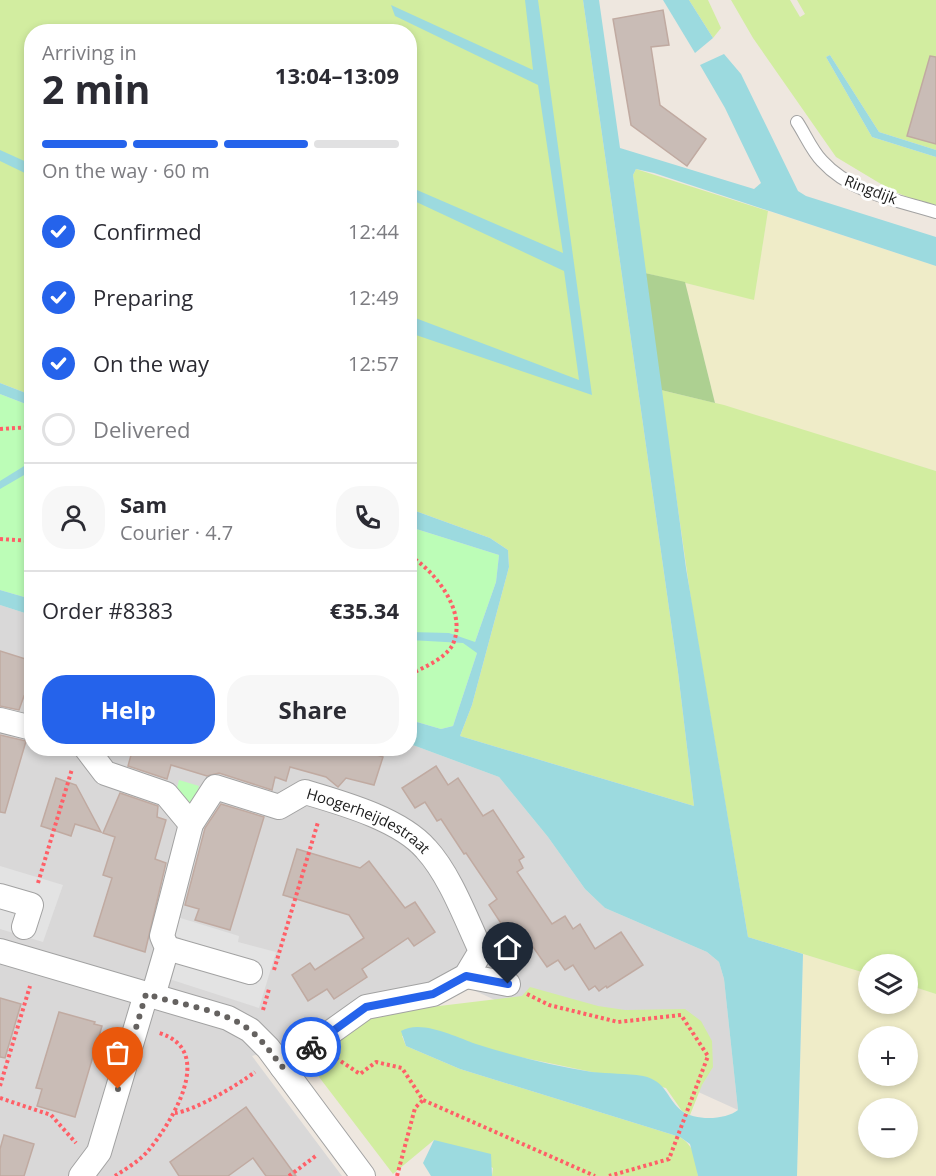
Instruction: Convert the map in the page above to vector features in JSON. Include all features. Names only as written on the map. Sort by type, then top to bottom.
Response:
[{"type":"street","points":[[0,720],[24,727]]},
{"type":"street","points":[[83,756],[105,773],[166,794],[191,824]]},
{"type":"street","name":"Hoogerheijdestraat","points":[[87,1169],[99,1152],[136,1026],[166,948],[162,936],[191,824],[215,787],[279,807],[305,792],[391,823],[426,848],[451,888],[481,951],[466,976]]},
{"type":"street","points":[[0,896],[28,916]]},
{"type":"street","points":[[166,948],[250,972]]},
{"type":"street","points":[[0,951],[228,1018],[255,1035],[278,1062],[363,1176]]},
{"type":"street","points":[[278,1062],[318,1042],[366,1007],[433,994],[466,976],[508,984]]},
{"type":"lane","name":"Ringdijk","points":[[797,122],[821,160],[843,181],[936,212]]},
{"type":"path","points":[[0,429],[24,428]]},
{"type":"path","points":[[0,539],[24,540]]},
{"type":"path","points":[[417,562],[439,580],[454,609],[455,633],[452,646],[428,666],[417,671]]},
{"type":"path","points":[[28,916],[79,756]]},
{"type":"path","points":[[255,1035],[325,798]]},
{"type":"path","points":[[0,1086],[37,962]]},
{"type":"path","points":[[508,984],[549,1005],[618,1022],[681,1016],[708,1056],[669,1159],[609,1176]]},
{"type":"path","points":[[115,1176],[147,1151],[174,1113],[187,1081],[184,1053],[172,1037],[136,1026]]},
{"type":"path","points":[[318,1042],[325,1051],[360,1074],[376,1062],[402,1068],[423,1100],[595,1176]]},
{"type":"path","points":[[174,1113],[188,1112],[202,1101],[278,1062]]},
{"type":"path","points":[[0,1098],[51,1115],[87,1169]]},
{"type":"path","points":[[397,1176],[415,1108],[423,1100]]},
{"type":"path","points":[[289,1176],[337,1141]]},
{"type":"shaded area","points":[[768,211],[936,266],[936,471],[715,403],[685,283],[754,299]]},
{"type":"shaded area","points":[[0,605],[24,613],[24,756],[417,756],[417,747],[499,777],[548,837],[585,889],[605,908],[707,952],[719,962],[724,979],[738,1110],[471,989],[252,1056],[342,1176],[0,1176]]},
{"type":"shaded area","points":[[0,866],[63,885],[43,942],[0,929]]},
{"type":"shaded area","points":[[174,916],[239,936],[238,942],[276,952],[259,1008],[169,979],[181,938],[169,934]]},
{"type":"shaded area","points":[[803,954],[858,971],[858,1014],[918,1014],[918,988],[936,994],[936,1176],[797,1176]]},
{"type":"green space","points":[[0,0],[583,0],[678,672],[694,806],[460,736],[472,705],[509,567],[508,550],[490,538],[417,512],[417,24],[24,24],[24,392],[0,383]]},
{"type":"green space","points":[[689,0],[708,0],[721,28],[713,38]]},
{"type":"green space","points":[[731,0],[790,0],[800,17],[805,14],[797,0],[936,0],[936,150],[879,132],[830,55],[826,57],[872,137],[936,157],[936,205],[914,200],[891,190],[836,157],[753,38]]},
{"type":"green space","points":[[636,169],[768,211],[754,300],[645,273],[633,175]]},
{"type":"green space","points":[[645,273],[685,282],[715,403],[661,390]]},
{"type":"green space","points":[[661,390],[724,405],[936,471],[936,994],[918,988],[918,954],[858,954],[858,971],[748,937],[692,607]]},
{"type":"green space","points":[[0,394],[24,403],[24,597],[0,590]]},
{"type":"green space","points":[[417,529],[499,555],[496,582],[475,642],[477,653],[453,726],[441,729],[417,722]]},
{"type":"green space","points":[[179,780],[199,786],[195,800],[183,810],[175,796]]},
{"type":"green space","points":[[530,987],[598,1006],[625,1010],[685,1009],[701,1021],[712,1041],[713,1067],[702,1085],[690,1115],[682,1111],[666,1088],[402,1036],[406,1046],[460,1069],[680,1137],[692,1149],[698,1176],[492,1176],[493,1168],[434,1140],[393,1174],[316,1073],[321,1067],[314,1057],[369,1018],[395,1007],[431,1007],[522,996]]},
{"type":"water","points":[[525,0],[538,0],[592,395],[417,335],[417,319],[579,380],[564,271],[417,202],[417,190],[563,253],[538,85],[417,27],[417,24],[412,24],[395,16],[391,5],[533,70]]},
{"type":"water","points":[[583,0],[599,0],[620,148],[754,189],[761,183],[725,108],[700,65],[724,54],[741,74],[798,191],[806,196],[936,237],[936,266],[654,173],[636,169],[633,175],[686,568],[748,937],[803,954],[797,1176],[698,1176],[690,1144],[680,1137],[460,1069],[406,1046],[401,1031],[418,1027],[428,1028],[548,1064],[592,1072],[630,1074],[651,1078],[662,1086],[682,1111],[702,1118],[726,1116],[738,1110],[724,979],[719,962],[707,952],[605,908],[585,889],[548,837],[499,777],[417,747],[417,722],[441,729],[453,726],[477,653],[463,643],[417,640],[417,632],[449,633],[475,642],[496,582],[499,555],[417,529],[417,512],[490,538],[508,550],[509,567],[472,705],[460,736],[694,806],[678,672]]},
{"type":"water","points":[[663,0],[689,0],[713,38],[695,53]]},
{"type":"water","points":[[830,55],[879,132],[936,150],[936,157],[872,137],[826,57]]},
{"type":"water","points":[[0,150],[24,161],[24,173],[0,161]]},
{"type":"water","points":[[0,383],[24,392],[24,403],[0,394]]},
{"type":"water","points":[[24,466],[24,475],[0,489],[0,481]]},
{"type":"water","points":[[0,590],[24,597],[24,613],[0,605]]},
{"type":"water","points":[[434,1140],[491,1154],[492,1176],[431,1176],[423,1163]]},
{"type":"building","points":[[663,10],[669,45],[651,47],[660,105],[706,139],[687,166],[631,125],[613,19]]},
{"type":"building","points":[[930,56],[936,57],[936,144],[907,136]]},
{"type":"building","points":[[0,651],[24,658],[24,696],[19,710],[0,706]]},
{"type":"building","points":[[0,735],[24,741],[24,748],[5,813],[0,812]]},
{"type":"building","points":[[131,756],[383,757],[374,785],[346,778],[338,787],[326,777],[290,767],[286,781],[275,777],[272,790],[219,773],[207,776],[171,765],[167,779],[128,766]]},
{"type":"building","points":[[436,766],[448,785],[458,778],[483,816],[493,810],[524,857],[519,860],[523,868],[517,872],[552,924],[565,916],[573,929],[580,924],[595,949],[621,932],[643,965],[607,988],[606,986],[599,991],[595,986],[589,990],[573,965],[565,970],[558,960],[547,967],[517,924],[506,931],[489,905],[497,899],[466,853],[464,854],[441,819],[437,821],[425,802],[415,808],[402,788]]},
{"type":"building","points":[[56,778],[76,785],[101,832],[75,824],[71,836],[41,826]]},
{"type":"building","points":[[120,793],[158,806],[157,817],[166,820],[155,859],[166,863],[145,952],[94,936],[112,878],[103,875],[115,837],[103,833]]},
{"type":"building","points":[[221,804],[264,817],[230,930],[195,920],[199,909],[185,905],[205,828]]},
{"type":"building","points":[[297,849],[360,868],[369,861],[405,908],[415,902],[435,932],[414,946],[408,938],[362,969],[367,977],[334,999],[327,989],[308,1001],[292,975],[310,963],[315,970],[364,938],[349,915],[283,895]]},
{"type":"building","points":[[0,998],[21,1004],[5,1058],[0,1057]]},
{"type":"building","points":[[59,1012],[102,1026],[75,1117],[37,1106],[42,1089],[36,1088]]},
{"type":"building","points":[[246,1107],[296,1176],[266,1176],[253,1158],[228,1176],[179,1176],[170,1162]]},
{"type":"building","points":[[4,1135],[34,1144],[24,1176],[0,1176],[0,1149]]},
{"type":"way so far","points":[[118,1089],[146,994],[228,1018],[250,1030],[268,1048],[282,1067],[311,1047]]},
{"type":"route","points":[[311,1047],[366,1007],[433,994],[466,976],[508,984]]}]
